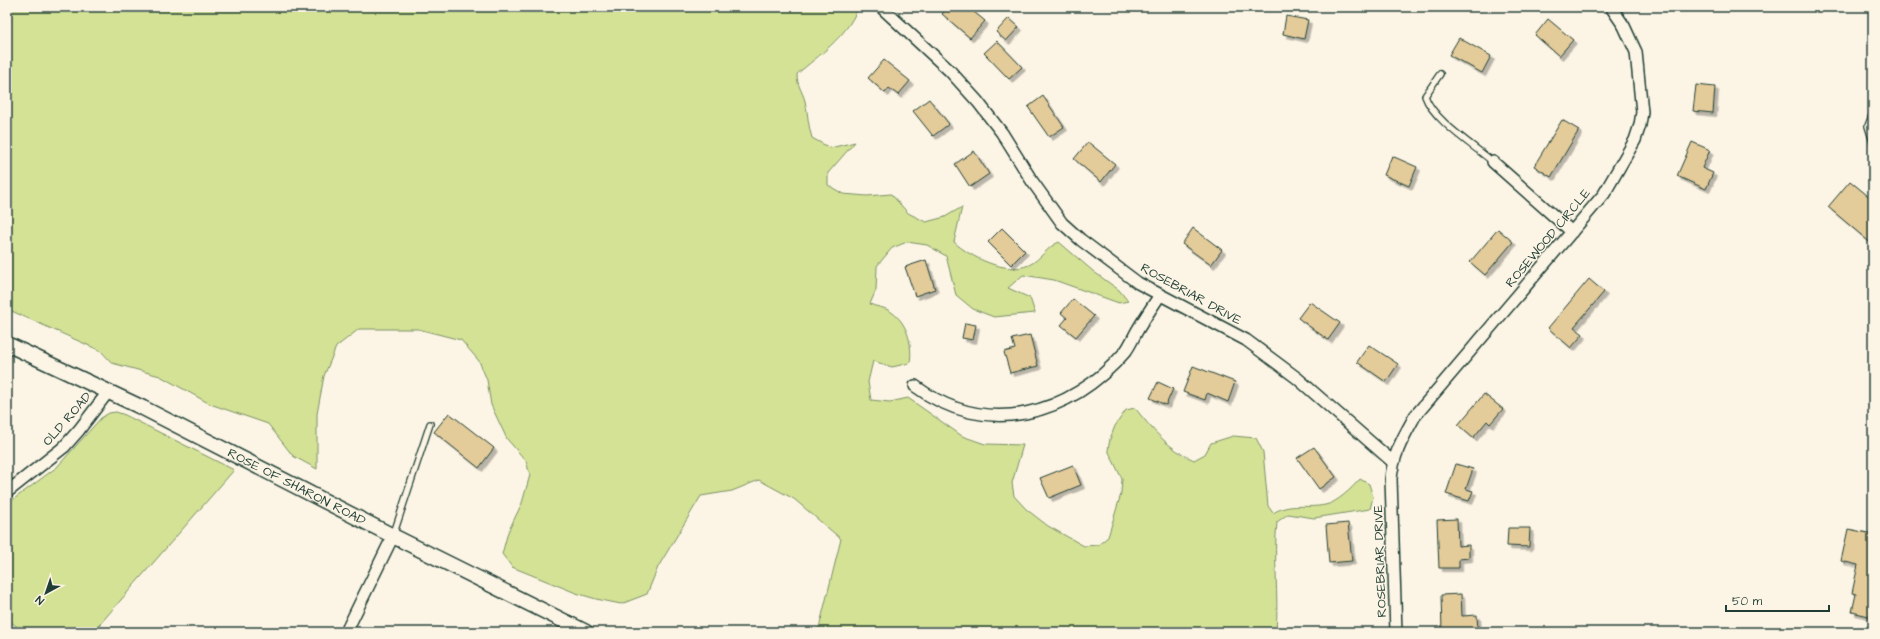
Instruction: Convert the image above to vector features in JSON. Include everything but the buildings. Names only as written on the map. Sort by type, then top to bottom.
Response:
[{"type":"street","name":"ROSEBRIAR DRIVE","points":[[881,7],[950,71],[978,102],[1002,133],[1032,181],[1062,223],[1118,268],[1160,295],[1246,340],[1297,378],[1393,462],[1392,506],[1396,632]]},
{"type":"street","name":"ROSEWOOD CIRCLE","points":[[1393,462],[1415,416],[1604,194],[1635,140],[1640,125],[1642,112],[1636,52],[1624,26],[1610,7]]},
{"type":"street","points":[[1493,162],[1572,232]]},
{"type":"street","points":[[915,386],[931,398],[965,412],[983,415],[1007,416],[1026,414],[1072,395],[1102,373],[1130,345],[1160,295]]},
{"type":"street","name":"ROSE OF SHARON ROAD","points":[[7,344],[150,412],[393,536],[586,632]]},
{"type":"street","name":"OLD ROAD","points":[[7,492],[64,447],[108,392]]},
{"type":"street","points":[[346,632],[393,536]]},
{"type":"lane","points":[[1440,74],[1425,96],[1428,106],[1451,128],[1493,162]]},
{"type":"lane","points":[[1873,113],[1868,126],[1873,142]]},
{"type":"lane","points":[[393,536],[430,424]]},
{"type":"green space","points":[[7,7],[853,7],[857,10],[846,29],[831,45],[797,74],[799,85],[805,101],[812,138],[830,148],[855,142],[828,173],[828,185],[843,194],[867,196],[891,194],[908,213],[926,222],[945,217],[962,207],[954,242],[979,259],[999,266],[1010,268],[1029,265],[1059,242],[1094,272],[1119,290],[1128,301],[1119,303],[1054,280],[1023,275],[1008,288],[1030,298],[1035,313],[994,317],[973,309],[956,295],[946,256],[927,245],[907,242],[892,248],[877,266],[876,290],[870,304],[888,310],[895,314],[900,320],[907,333],[909,341],[911,356],[910,363],[892,367],[873,361],[868,382],[871,400],[890,402],[908,398],[962,436],[985,444],[1023,445],[1012,483],[1014,496],[1026,509],[1048,526],[1084,546],[1098,545],[1108,537],[1121,494],[1122,479],[1108,450],[1110,439],[1115,426],[1126,410],[1135,408],[1161,438],[1176,450],[1194,460],[1205,454],[1211,443],[1233,436],[1256,438],[1263,452],[1268,506],[1273,513],[1292,507],[1330,504],[1344,495],[1360,479],[1369,484],[1373,497],[1370,509],[1314,518],[1288,514],[1277,522],[1276,632],[818,632],[841,539],[794,499],[759,480],[732,491],[701,496],[658,567],[647,594],[621,604],[576,593],[512,567],[502,554],[508,532],[522,503],[530,475],[526,461],[507,439],[491,405],[487,380],[479,361],[461,340],[418,329],[359,329],[336,347],[324,376],[317,414],[317,469],[293,456],[268,424],[210,404],[160,376],[112,363],[101,351],[7,309]]},
{"type":"green space","points":[[116,412],[125,415],[234,470],[93,632],[24,632],[7,619],[7,504],[57,467],[101,418],[109,413]]}]
